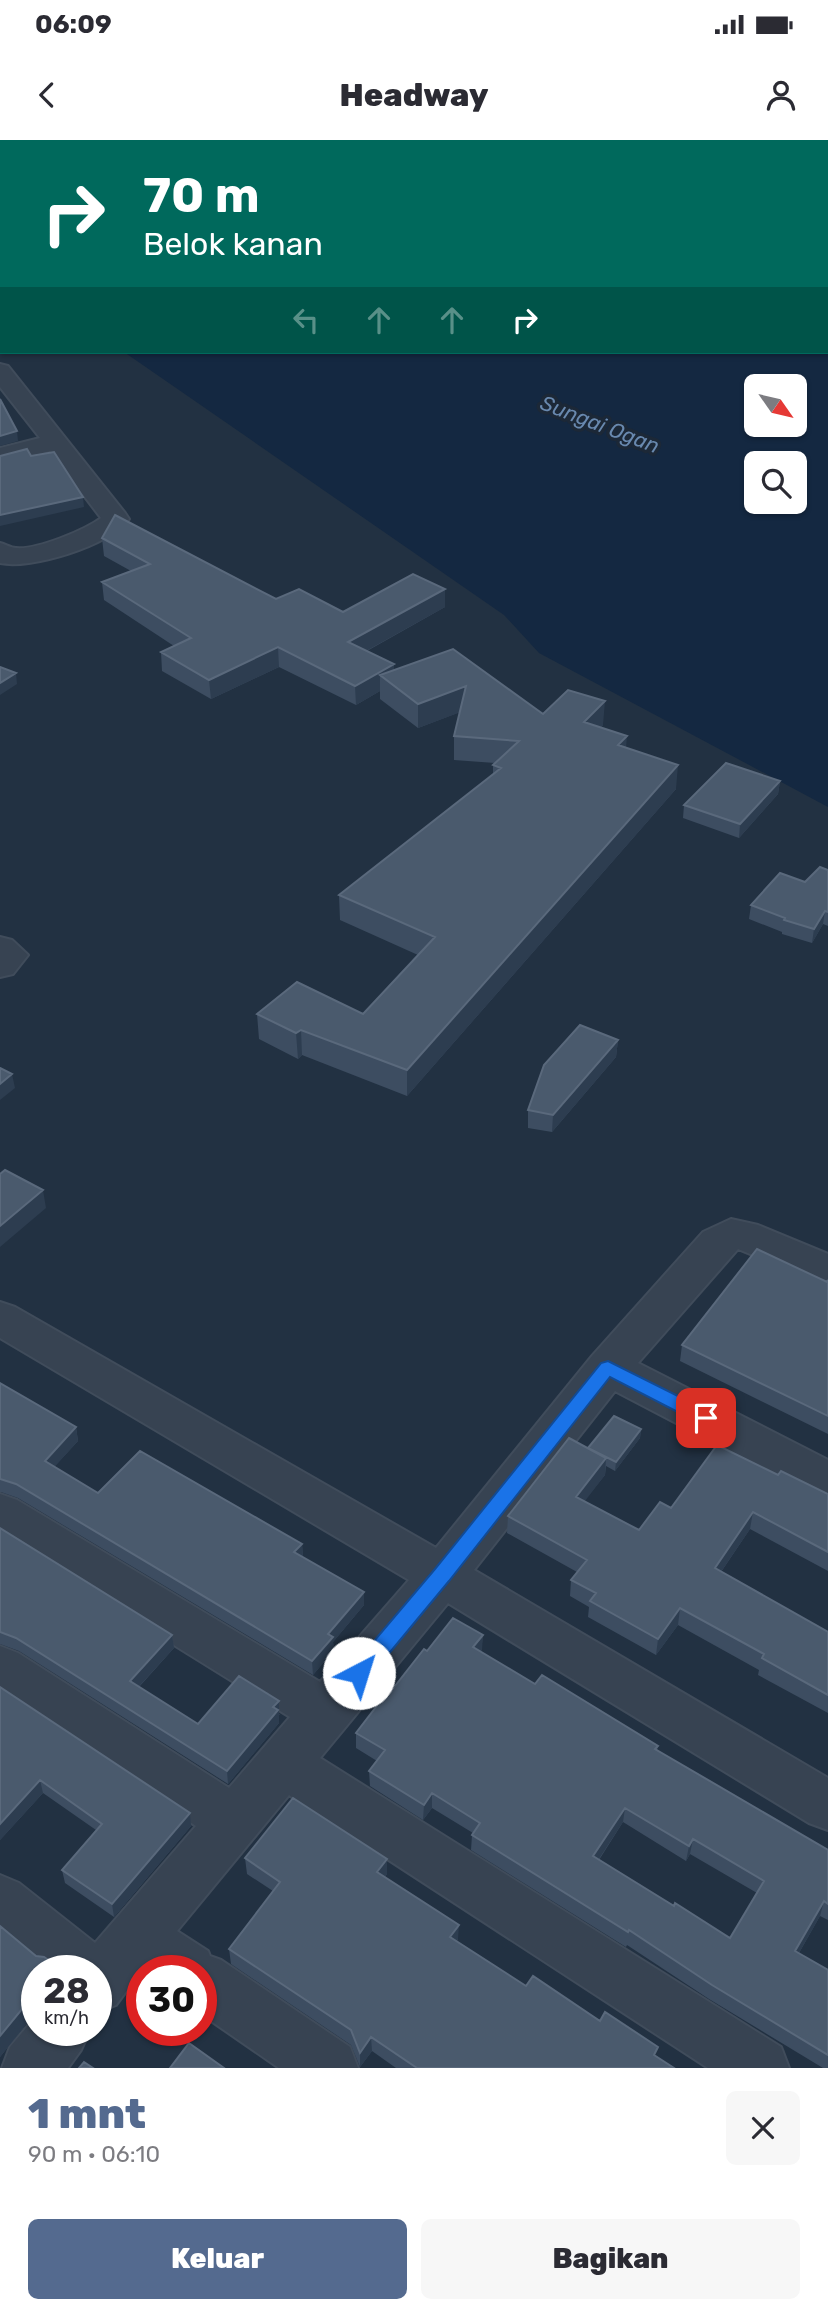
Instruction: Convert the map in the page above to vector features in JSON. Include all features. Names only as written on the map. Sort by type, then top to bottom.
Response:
[{"type":"street","points":[[0,371],[9,397],[54,442],[116,519],[103,529],[27,556],[9,557],[0,551]]},
{"type":"street","points":[[0,456],[54,442]]},
{"type":"street","points":[[0,948],[10,955],[0,966]]},
{"type":"street","points":[[112,1961],[137,1936],[442,1575],[608,1368],[718,1242],[731,1234],[756,1238],[828,1271]]},
{"type":"street","points":[[0,1318],[442,1575],[828,1806]]},
{"type":"street","points":[[608,1368],[828,1481]]},
{"type":"street","points":[[0,1513],[326,1712]]},
{"type":"street","points":[[0,1668],[234,1821]]},
{"type":"street","points":[[283,1763],[760,2068]]},
{"type":"street","points":[[0,1901],[65,1955]]},
{"type":"street","points":[[137,1936],[166,1955]]},
{"type":"street","points":[[217,1991],[330,2068]]},
{"type":"street","points":[[31,2068],[48,2046]]},
{"type":"water","name":"Sungai Ogan","points":[[127,354],[828,354],[828,807],[539,653],[504,615]]},
{"type":"building","points":[[0,399],[17,431],[0,436]]},
{"type":"building","points":[[27,449],[31,456],[54,452],[83,497],[0,515],[0,456]]},
{"type":"building","points":[[115,515],[276,599],[299,589],[343,612],[413,574],[445,589],[348,642],[394,664],[355,686],[278,647],[209,680],[161,652],[191,638],[102,582],[150,564],[102,538]]},
{"type":"building","points":[[453,649],[543,714],[568,690],[605,701],[584,722],[627,736],[618,745],[678,765],[407,1070],[301,1030],[296,1033],[257,1014],[297,982],[363,1014],[435,937],[339,895],[501,768],[493,765],[519,741],[454,736],[466,686],[418,704],[380,675]]},
{"type":"building","points":[[0,667],[16,673],[0,683]]},
{"type":"building","points":[[726,763],[780,781],[740,824],[684,805]]},
{"type":"building","points":[[820,867],[828,870],[828,912],[825,911],[814,929],[784,920],[785,918],[751,905],[780,873],[805,882]]},
{"type":"building","points":[[580,1025],[618,1040],[553,1115],[528,1110],[544,1065]]},
{"type":"building","points":[[0,1068],[12,1074],[0,1084]]},
{"type":"building","points":[[5,1170],[43,1190],[0,1226],[0,1174]]},
{"type":"building","points":[[757,1249],[827,1282],[828,1280],[828,1416],[682,1345]]},
{"type":"building","points":[[0,1383],[76,1427],[45,1461],[98,1493],[140,1451],[302,1544],[294,1552],[364,1592],[328,1634],[333,1637],[312,1661],[16,1484],[0,1479]]},
{"type":"building","points":[[614,1416],[641,1429],[616,1462],[588,1448]]},
{"type":"building","points":[[569,1438],[606,1458],[576,1497],[639,1530],[660,1502],[671,1508],[717,1445],[778,1475],[781,1471],[828,1494],[828,1552],[753,1512],[715,1568],[828,1632],[828,1695],[762,1658],[764,1654],[680,1608],[658,1639],[590,1601],[596,1593],[571,1580],[587,1560],[508,1516]]},
{"type":"building","points":[[0,1528],[172,1635],[130,1681],[198,1724],[239,1676],[279,1701],[273,1707],[278,1710],[227,1771],[16,1638],[0,1632]]},
{"type":"building","points":[[453,1618],[483,1635],[473,1647],[535,1684],[542,1675],[658,1746],[655,1749],[828,1850],[828,1904],[824,1901],[795,1951],[828,1970],[828,2055],[472,1835],[480,1823],[432,1793],[424,1805],[369,1771],[385,1750],[356,1733],[424,1649],[427,1651]],"holes":[[[625,1808],[689,1846],[693,1839],[764,1881],[730,1938],[593,1856]]]},
{"type":"building","points":[[0,1687],[190,1813],[112,1904],[62,1870],[102,1824],[40,1780],[0,1824]]},
{"type":"building","points":[[293,1798],[387,1859],[377,1872],[459,1925],[450,1937],[526,1986],[533,1976],[600,2021],[605,2012],[658,2047],[654,2055],[674,2068],[417,2068],[371,2037],[360,2053],[351,2030],[229,1949],[280,1882],[245,1858]]},
{"type":"building","points":[[0,1926],[35,1955],[21,1955],[21,2010],[0,2036]]},
{"type":"building","points":[[187,2046],[193,2046],[224,2068],[170,2068]]},
{"type":"building","points":[[84,2062],[93,2068],[79,2068]]},
{"type":"route","points":[[359,1673],[442,1575],[608,1368],[706,1418]]}]
